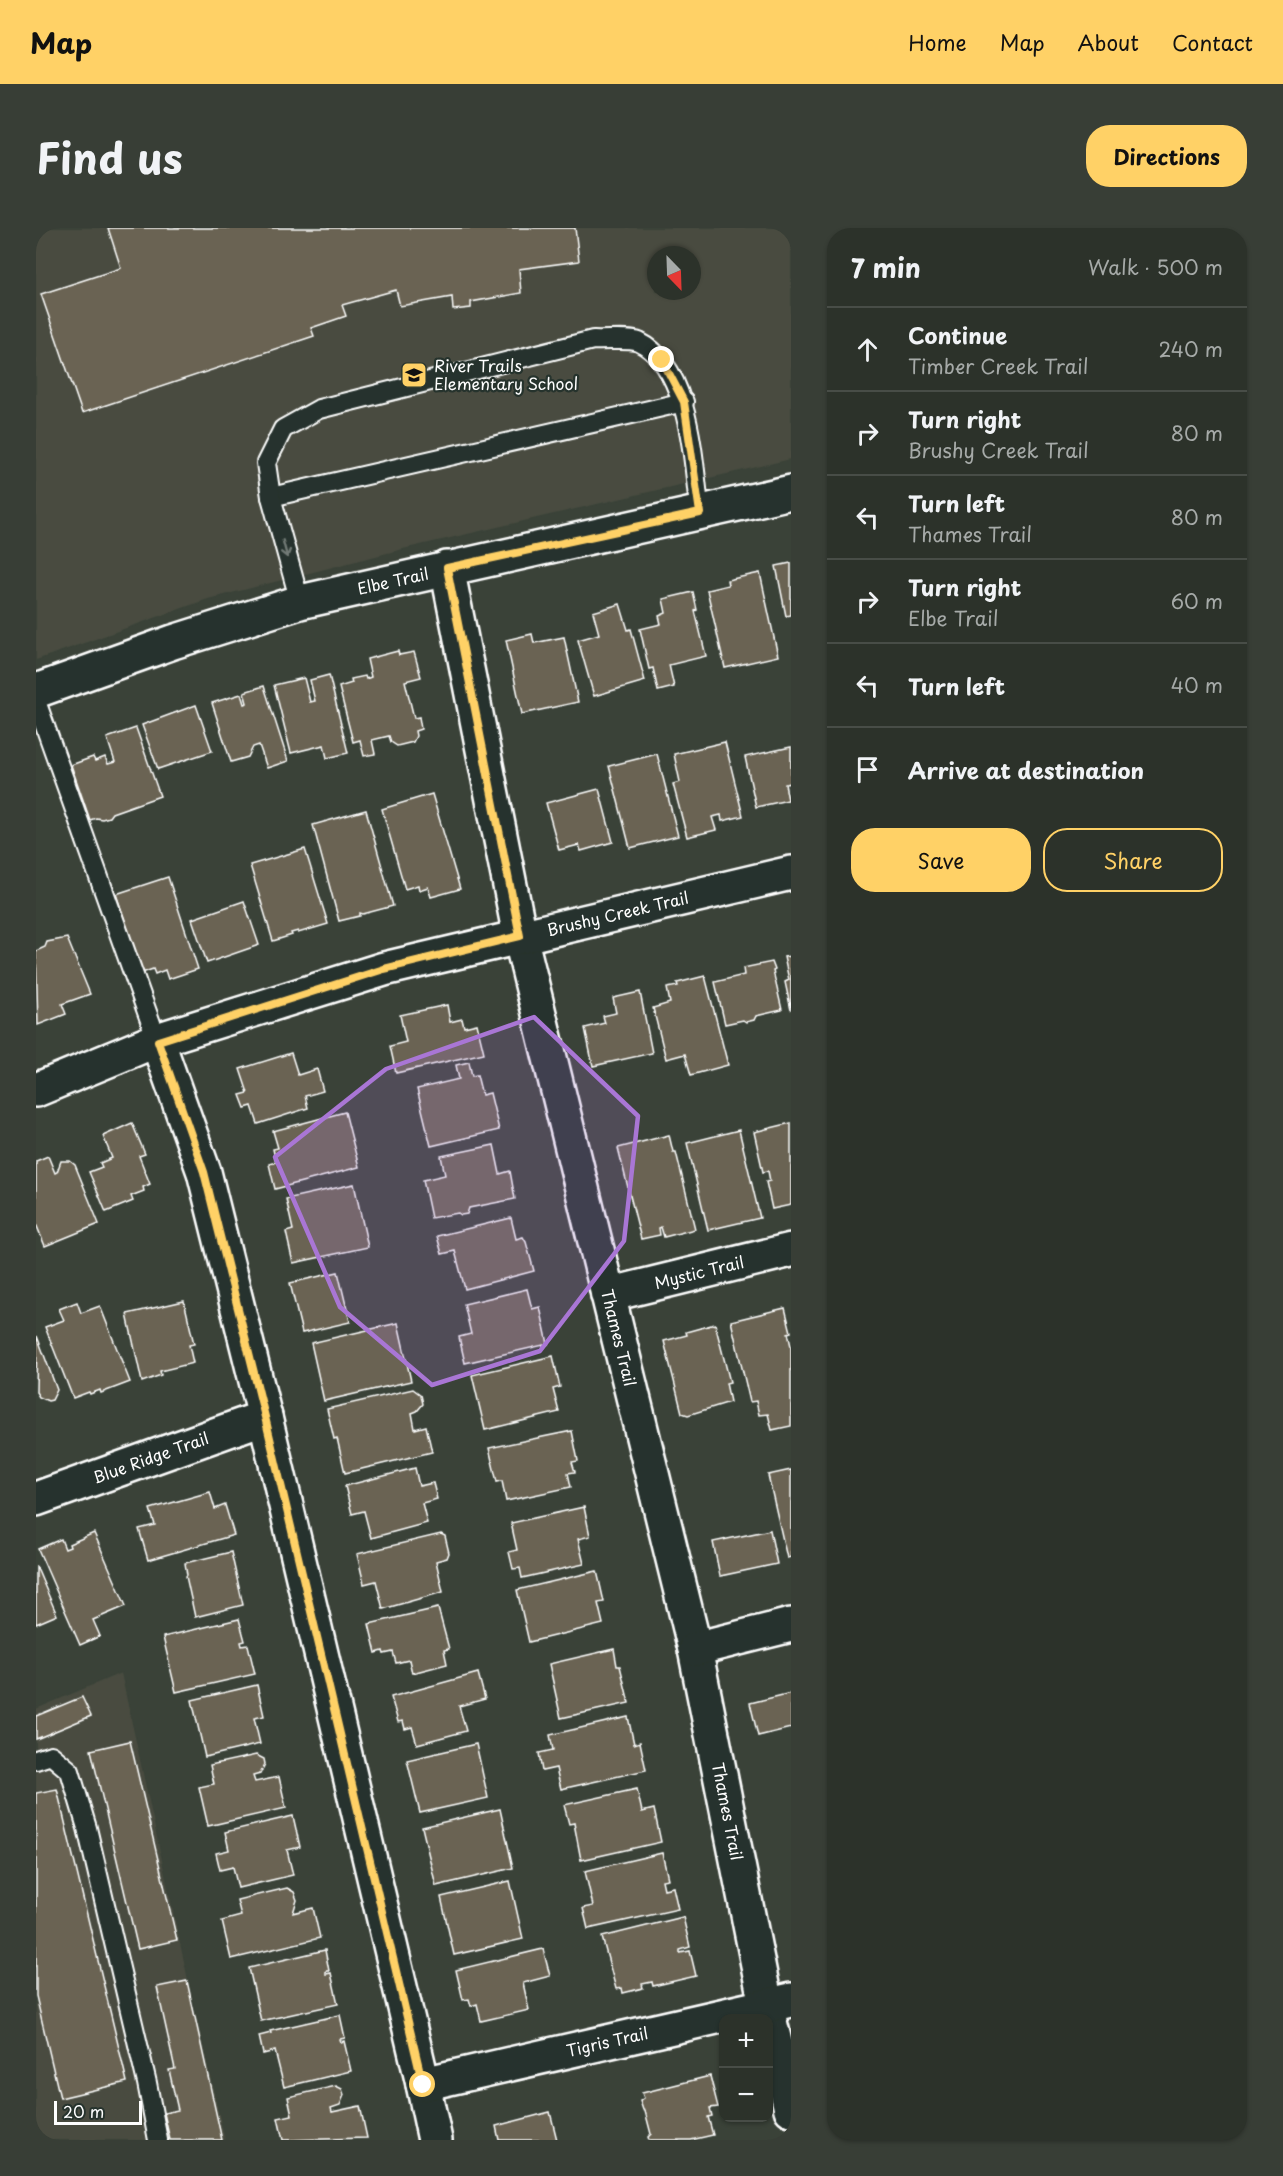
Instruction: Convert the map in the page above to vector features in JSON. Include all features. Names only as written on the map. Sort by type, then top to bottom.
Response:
[{"type":"street","name":"Elbe Trail","points":[[36,691],[173,642],[300,602],[791,492]]},
{"type":"street","name":"Thames Trail","points":[[447,568],[520,936],[695,1649],[779,2003],[791,2109]]},
{"type":"street","name":"Brushy Creek Trail","points":[[36,1090],[158,1041],[384,969],[791,873]]},
{"type":"street","points":[[158,1041],[204,1172],[265,1417],[435,2140]]},
{"type":"street","name":"Mystic Trail","points":[[608,1295],[791,1250]]},
{"type":"street","name":"Blue Ridge Trail","points":[[36,1498],[265,1417]]},
{"type":"street","points":[[695,1649],[791,1625]]},
{"type":"street","name":"Tigris Trail","points":[[423,2085],[779,2003]]},
{"type":"lane","points":[[300,602],[271,497],[266,463],[283,429],[319,409],[593,340],[638,341],[662,360],[684,402],[700,513]]},
{"type":"lane","points":[[271,497],[684,402]]},
{"type":"lane","points":[[36,701],[158,1041]]},
{"type":"lane","points":[[36,1760],[51,1755],[70,1771],[87,1828],[147,2083],[158,2140]]},
{"type":"highlighted area","points":[[534,1017],[638,1116],[624,1241],[540,1351],[432,1385],[340,1307],[275,1157],[386,1069]]},
{"type":"shaded area","name":"River Trails Elementary School","points":[[36,228],[791,228],[791,459],[403,549],[208,599],[36,660]]},
{"type":"shaded area","points":[[121,1673],[225,2140],[36,2140],[36,1709]]},
{"type":"building","name":"River Trails Elementary School","points":[[108,228],[575,228],[579,261],[519,269],[521,293],[471,302],[471,308],[453,310],[452,297],[400,306],[396,290],[342,305],[346,316],[311,328],[314,336],[82,413],[41,294],[121,268]]},
{"type":"building","points":[[791,563],[791,615],[786,616],[776,566]]},
{"type":"building","points":[[760,573],[778,656],[725,668],[707,590],[728,585],[727,580]]},
{"type":"building","points":[[693,592],[697,610],[695,611],[706,656],[669,665],[674,687],[658,691],[653,668],[649,669],[640,629],[661,624],[659,616],[666,613],[663,599]]},
{"type":"building","points":[[620,604],[628,630],[631,629],[645,681],[594,696],[578,640],[599,634],[593,612]]},
{"type":"building","points":[[532,634],[534,643],[564,637],[578,702],[522,714],[506,640]]},
{"type":"building","points":[[398,651],[399,655],[414,652],[421,677],[405,681],[414,718],[419,717],[421,729],[415,731],[416,736],[413,742],[397,746],[391,742],[389,736],[372,740],[375,754],[364,756],[360,740],[353,742],[339,687],[352,683],[351,679],[371,677],[367,659]]},
{"type":"building","points":[[329,675],[348,753],[327,758],[324,745],[291,753],[274,685],[304,678],[310,702],[315,701],[310,680]]},
{"type":"building","points":[[264,686],[288,761],[267,768],[259,745],[253,747],[248,757],[231,762],[212,703],[241,694],[244,704],[247,703],[244,692]]},
{"type":"building","points":[[196,705],[212,751],[158,769],[142,725]]},
{"type":"building","points":[[136,728],[160,796],[112,813],[109,817],[90,820],[71,765],[93,757],[95,761],[105,757],[108,764],[115,762],[107,738]]},
{"type":"building","points":[[725,742],[743,816],[722,821],[721,815],[712,817],[716,830],[687,837],[673,784],[680,782],[674,754]]},
{"type":"building","points":[[791,747],[791,783],[785,784],[788,800],[756,807],[745,757]]},
{"type":"building","points":[[657,754],[678,836],[630,848],[609,766]]},
{"type":"building","points":[[599,789],[613,842],[581,851],[579,845],[559,850],[546,803]]},
{"type":"building","points":[[432,794],[460,889],[431,897],[428,887],[419,890],[418,885],[405,889],[382,809]]},
{"type":"building","points":[[366,810],[393,906],[360,913],[360,916],[339,921],[313,825]]},
{"type":"building","points":[[305,849],[328,924],[291,933],[292,935],[273,941],[250,865]]},
{"type":"building","points":[[168,877],[198,969],[168,979],[165,970],[155,974],[153,969],[142,973],[116,894]]},
{"type":"building","points":[[244,901],[259,945],[207,963],[192,919]]},
{"type":"building","points":[[67,938],[90,994],[62,1004],[66,1014],[38,1025],[36,951],[45,947],[47,942]]},
{"type":"building","points":[[791,956],[791,1010],[785,982],[789,980],[784,957]]},
{"type":"building","points":[[772,962],[782,1010],[756,1016],[754,1020],[746,1022],[743,1020],[725,1024],[715,982],[744,975],[743,968]]},
{"type":"building","points":[[705,976],[728,1065],[691,1075],[685,1054],[666,1059],[653,1008],[670,1003],[667,988]]},
{"type":"building","points":[[640,992],[652,1053],[593,1066],[585,1028],[605,1023],[603,1016],[616,1013],[613,998]]},
{"type":"building","points":[[447,1005],[450,1022],[462,1019],[464,1027],[477,1024],[484,1053],[396,1073],[390,1046],[406,1042],[400,1015]]},
{"type":"building","points":[[291,1053],[298,1075],[317,1069],[323,1091],[305,1096],[308,1108],[258,1124],[252,1106],[245,1108],[240,1095],[248,1093],[240,1069]]},
{"type":"building","points":[[469,1062],[472,1076],[477,1075],[482,1095],[490,1093],[499,1130],[431,1146],[417,1089],[459,1079],[456,1065]]},
{"type":"building","points":[[345,1112],[359,1167],[275,1189],[269,1164],[276,1162],[273,1149],[278,1148],[273,1131]]},
{"type":"building","points":[[132,1123],[145,1154],[139,1156],[150,1184],[143,1187],[144,1191],[131,1196],[133,1201],[106,1212],[89,1172],[102,1167],[100,1163],[112,1158],[103,1136]]},
{"type":"building","points":[[791,1123],[791,1205],[772,1209],[766,1182],[770,1181],[768,1171],[763,1172],[754,1132]]},
{"type":"building","points":[[739,1130],[760,1218],[708,1230],[687,1143]]},
{"type":"building","points":[[669,1135],[673,1152],[676,1152],[695,1229],[664,1237],[661,1227],[659,1228],[660,1235],[641,1239],[618,1148]]},
{"type":"building","points":[[494,1145],[500,1174],[510,1171],[515,1199],[469,1208],[467,1214],[458,1213],[431,1218],[423,1180],[445,1175],[441,1156]]},
{"type":"building","points":[[48,1156],[55,1173],[61,1161],[70,1161],[75,1165],[99,1224],[45,1246],[36,1224],[36,1161]]},
{"type":"building","points":[[354,1184],[368,1247],[293,1263],[286,1232],[293,1230],[286,1199]]},
{"type":"building","points":[[511,1218],[516,1239],[523,1237],[526,1242],[534,1271],[465,1289],[455,1251],[442,1254],[437,1236]]},
{"type":"building","points":[[338,1272],[350,1322],[302,1333],[290,1283]]},
{"type":"building","points":[[527,1289],[532,1309],[540,1307],[548,1344],[465,1363],[459,1337],[471,1334],[464,1304]]},
{"type":"building","points":[[184,1301],[194,1344],[189,1345],[193,1363],[160,1371],[161,1375],[142,1382],[127,1314]]},
{"type":"building","points":[[77,1302],[81,1313],[100,1306],[130,1382],[101,1393],[100,1390],[73,1398],[45,1327],[64,1320],[59,1309]]},
{"type":"building","points":[[785,1308],[791,1332],[788,1333],[791,1346],[791,1426],[772,1430],[768,1414],[759,1415],[756,1401],[750,1402],[731,1321]]},
{"type":"building","points":[[398,1323],[411,1381],[324,1401],[311,1343]]},
{"type":"building","points":[[715,1324],[730,1382],[726,1383],[730,1402],[688,1415],[682,1413],[664,1341]]},
{"type":"building","points":[[37,1336],[57,1390],[52,1400],[48,1401],[39,1397],[36,1392]]},
{"type":"building","points":[[553,1356],[560,1387],[553,1389],[559,1412],[485,1430],[472,1375]]},
{"type":"building","points":[[413,1389],[421,1395],[423,1404],[412,1413],[415,1429],[426,1426],[432,1452],[345,1473],[327,1409]]},
{"type":"building","points":[[572,1431],[578,1461],[572,1462],[575,1472],[568,1473],[571,1487],[506,1501],[502,1481],[497,1482],[489,1448]]},
{"type":"building","points":[[415,1468],[419,1486],[433,1483],[437,1499],[422,1503],[427,1523],[371,1538],[364,1511],[352,1514],[345,1486]]},
{"type":"building","points":[[791,1470],[791,1557],[787,1558],[768,1475]]},
{"type":"building","points":[[210,1492],[215,1509],[225,1505],[234,1535],[148,1560],[139,1529],[155,1525],[150,1509]]},
{"type":"building","points":[[584,1507],[590,1536],[578,1539],[584,1564],[522,1578],[520,1568],[513,1569],[509,1552],[517,1550],[511,1523]]},
{"type":"building","points":[[770,1530],[777,1564],[720,1576],[713,1542]]},
{"type":"building","points":[[94,1533],[126,1606],[93,1620],[100,1636],[80,1645],[38,1549],[61,1539],[65,1549],[70,1547],[69,1544]]},
{"type":"building","points":[[441,1534],[445,1536],[449,1553],[447,1558],[436,1561],[443,1592],[383,1609],[376,1581],[364,1584],[357,1554]]},
{"type":"building","points":[[231,1552],[243,1605],[195,1617],[185,1563]]},
{"type":"building","points":[[36,1566],[57,1615],[36,1624]]},
{"type":"building","points":[[597,1571],[604,1602],[598,1603],[603,1624],[529,1642],[517,1590]]},
{"type":"building","points":[[438,1608],[449,1649],[444,1650],[447,1664],[412,1673],[409,1660],[396,1663],[393,1652],[376,1653],[369,1624]]},
{"type":"building","points":[[239,1619],[245,1641],[241,1642],[242,1646],[248,1645],[255,1674],[176,1692],[163,1637]]},
{"type":"building","points":[[614,1649],[629,1703],[561,1718],[549,1664]]},
{"type":"building","points":[[478,1673],[485,1699],[459,1706],[466,1731],[417,1744],[412,1727],[405,1729],[403,1721],[398,1722],[391,1697]]},
{"type":"building","points":[[257,1685],[264,1716],[254,1718],[260,1744],[205,1757],[192,1700]]},
{"type":"building","points":[[791,1693],[791,1728],[758,1736],[750,1703]]},
{"type":"building","points":[[82,1697],[91,1716],[36,1739],[36,1716]]},
{"type":"building","points":[[628,1717],[634,1744],[640,1742],[646,1770],[561,1789],[556,1768],[542,1771],[539,1753],[553,1750],[550,1735]]},
{"type":"building","points":[[130,1741],[177,1940],[138,1949],[91,1750]]},
{"type":"building","points":[[476,1744],[488,1798],[420,1813],[407,1760]]},
{"type":"building","points":[[256,1755],[264,1759],[265,1764],[260,1774],[253,1776],[255,1782],[279,1777],[286,1808],[208,1826],[199,1787],[214,1784],[210,1765]]},
{"type":"building","points":[[57,1789],[127,2082],[60,2098],[36,1996],[36,1793]]},
{"type":"building","points":[[637,1789],[642,1812],[654,1809],[661,1842],[581,1860],[574,1823],[569,1824],[564,1805]]},
{"type":"building","points":[[500,1809],[513,1868],[436,1886],[422,1827]]},
{"type":"building","points":[[293,1816],[300,1847],[287,1850],[293,1875],[238,1888],[233,1867],[220,1870],[216,1853],[229,1850],[225,1832]]},
{"type":"building","points":[[662,1853],[668,1879],[662,1880],[664,1889],[673,1887],[678,1909],[588,1929],[583,1908],[593,1906],[585,1871]]},
{"type":"building","points":[[510,1881],[523,1939],[454,1955],[441,1897]]},
{"type":"building","points":[[287,1888],[294,1892],[297,1900],[293,1913],[313,1908],[320,1938],[231,1959],[222,1921],[241,1916],[237,1900]]},
{"type":"building","points":[[683,1917],[690,1947],[680,1950],[680,1953],[690,1951],[696,1976],[653,1986],[652,1982],[642,1984],[643,1988],[623,1993],[622,1988],[616,1989],[602,1937]]},
{"type":"building","points":[[543,1949],[550,1976],[523,1983],[529,2010],[481,2021],[477,2004],[471,2006],[469,1999],[463,2000],[456,1970]]},
{"type":"building","points":[[325,1950],[329,1971],[326,1971],[326,1974],[331,1973],[338,2004],[261,2021],[249,1968]]},
{"type":"building","points":[[187,1981],[222,2140],[170,2140],[164,2113],[178,2110],[169,2070],[175,2069],[157,1987]]},
{"type":"building","points":[[340,2015],[345,2038],[340,2039],[341,2042],[344,2041],[351,2071],[284,2087],[275,2051],[263,2054],[259,2036],[271,2033],[270,2031]]},
{"type":"building","points":[[710,2076],[718,2107],[710,2108],[712,2116],[708,2117],[713,2135],[691,2140],[649,2140],[648,2137],[651,2134],[640,2101],[644,2098],[642,2093]]},
{"type":"building","points":[[336,2086],[342,2089],[344,2095],[340,2105],[331,2108],[332,2112],[360,2106],[367,2138],[283,2140],[278,2118],[292,2115],[288,2097]]},
{"type":"building","points":[[550,2112],[557,2140],[499,2140],[496,2126]]},
{"type":"place","name":"River Trails Elementary School","points":[[414,375]]},
{"type":"route","points":[[423,2085],[265,1417],[204,1172],[158,1041],[384,969],[520,936],[447,568],[700,513],[684,402],[662,360]]}]
